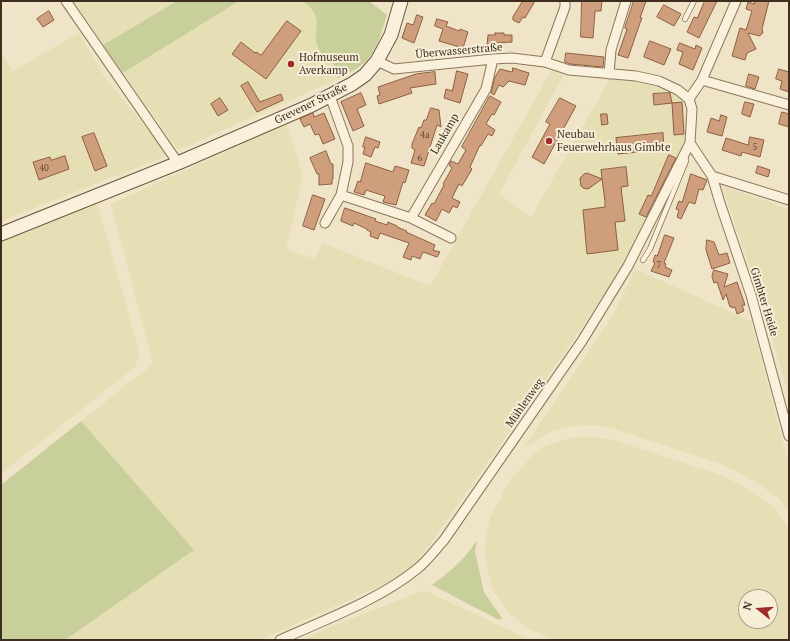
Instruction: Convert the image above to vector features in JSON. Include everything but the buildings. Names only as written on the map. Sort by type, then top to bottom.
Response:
[{"type":"street","points":[[66,1],[178,163]]},
{"type":"street","name":"Grevener Straße","points":[[1,234],[178,163],[330,96],[352,84],[366,75],[377,62],[391,35],[402,1]]},
{"type":"street","points":[[545,62],[565,1]]},
{"type":"street","points":[[609,74],[611,50],[626,1]]},
{"type":"street","points":[[689,99],[702,80],[736,1]]},
{"type":"street","name":"Überwasserstraße","points":[[377,62],[394,69],[512,58],[545,62],[569,70],[636,76],[659,81],[678,90],[689,99]]},
{"type":"street","name":"Laukamp","points":[[411,218],[486,89],[493,59]]},
{"type":"street","points":[[702,80],[789,105]]},
{"type":"street","points":[[326,223],[341,195],[348,162],[348,146],[330,96]]},
{"type":"street","name":"Mühlenweg","points":[[280,640],[391,588],[417,569],[444,540],[582,341],[628,266],[649,228],[690,143],[692,109],[689,99]]},
{"type":"street","name":"Gimbter Heide","points":[[690,143],[712,176],[751,295],[789,436]]},
{"type":"street","points":[[712,176],[789,200]]},
{"type":"street","points":[[341,195],[411,218],[451,238]]},
{"type":"lane","points":[[685,19],[694,1]]},
{"type":"lane","points":[[643,260],[650,249],[686,161],[684,154]]},
{"type":"shaded area","points":[[72,1],[177,1],[103,45]]},
{"type":"shaded area","points":[[239,1],[302,1],[309,6],[318,19],[316,36],[332,63],[339,68],[338,79],[178,150],[123,73]]},
{"type":"shaded area","points":[[79,33],[105,78],[169,155],[1,221],[1,54],[13,71]]},
{"type":"shaded area","points":[[551,71],[563,76],[499,194],[531,217],[610,79],[636,81],[658,85],[671,91],[684,101],[687,129],[685,144],[628,259],[528,406],[409,573],[260,640],[65,640],[194,550],[81,421],[153,364],[111,204],[287,124],[303,176],[286,249],[315,259],[322,243],[430,286]]},
{"type":"shaded area","points":[[722,186],[789,209],[789,396],[758,291]]},
{"type":"shaded area","points":[[93,204],[99,209],[139,351],[138,359],[135,367],[1,474],[1,242]]},
{"type":"shaded area","points":[[635,269],[751,321],[789,465],[789,511],[779,499],[762,486],[721,464],[611,428],[594,425],[572,426],[554,431],[524,447],[613,316]]},
{"type":"shaded area","points":[[574,437],[610,439],[718,474],[739,484],[758,496],[773,507],[789,528],[789,640],[555,640],[531,630],[508,612],[492,588],[484,551],[490,518],[509,482],[532,456],[544,447]]},
{"type":"shaded area","points":[[424,590],[530,640],[301,640],[318,632]]},
{"type":"green space","points":[[177,1],[239,1],[123,73],[103,45]]},
{"type":"green space","points":[[302,1],[369,1],[387,15],[377,44],[368,59],[358,68],[338,79],[339,68],[323,56],[317,44],[317,25],[315,14],[310,7]]},
{"type":"green space","points":[[81,421],[194,550],[65,640],[1,640],[1,485]]},
{"type":"green space","points":[[477,540],[475,552],[484,592],[502,618],[499,620],[432,585],[457,565]]},
{"type":"place","name":"Hofmuseum Averkamp","points":[[291,64]]},
{"type":"place","name":"Neubau Feuerwehrhaus Gimbte","points":[[549,141]]}]
